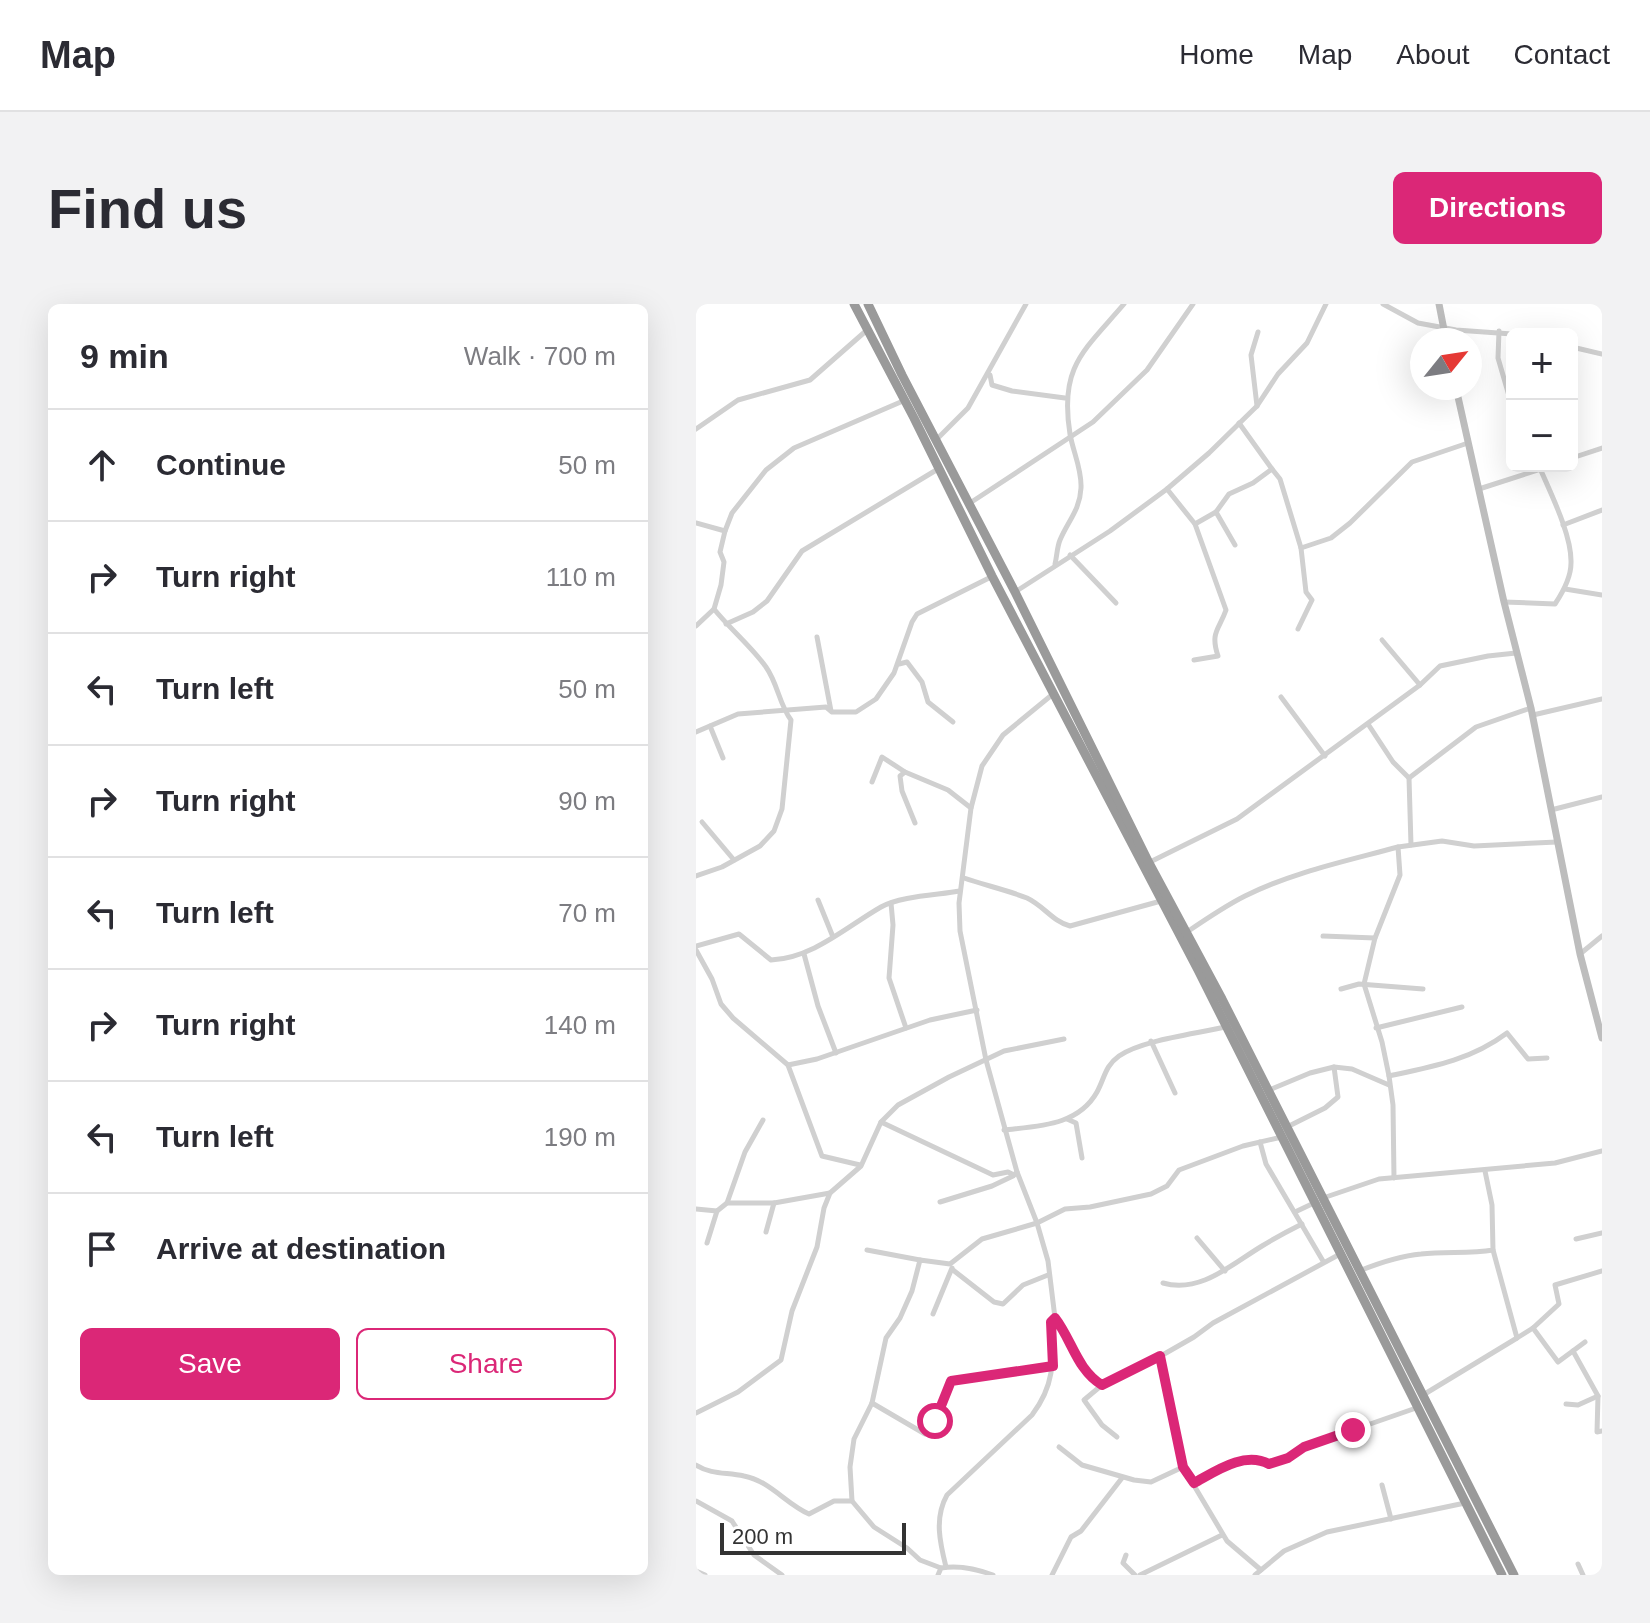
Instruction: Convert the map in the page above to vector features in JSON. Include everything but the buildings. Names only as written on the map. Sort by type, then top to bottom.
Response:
[{"type":"highway","points":[[854,304],[1226,1027],[1284,1132],[1502,1575]]},
{"type":"highway","points":[[868,304],[1149,863],[1268,1091],[1284,1132]]},
{"type":"highway","points":[[1318,1200],[1423,1395],[1514,1575]]},
{"type":"highway","points":[[1489,1550],[1499,1546]]},
{"type":"street","points":[[935,440],[968,408],[1026,304]]},
{"type":"street","points":[[1055,565],[1060,540],[1079,505],[1081,489],[1080,469],[1070,436],[1065,398],[1070,377],[1084,348],[1124,304]]},
{"type":"street","points":[[969,503],[1093,422],[1147,370],[1193,304]]},
{"type":"street","points":[[1015,592],[1110,531],[1167,489],[1239,423],[1257,406],[1278,374],[1307,343],[1326,304]]},
{"type":"street","points":[[1383,304],[1418,323],[1443,328],[1439,304]]},
{"type":"street","points":[[696,429],[738,400],[810,380],[867,329]]},
{"type":"street","points":[[1482,330],[1506,333]]},
{"type":"street","points":[[1499,331],[1498,358],[1510,400]]},
{"type":"street","points":[[1257,406],[1251,355],[1258,332]]},
{"type":"street","points":[[1578,348],[1602,354]]},
{"type":"street","points":[[989,374],[992,385],[1012,391],[1065,398]]},
{"type":"street","points":[[696,626],[714,609],[724,562],[720,552],[732,513],[766,470],[794,448],[904,400]]},
{"type":"street","points":[[1459,400],[1531,712],[1580,954],[1602,1038]]},
{"type":"street","points":[[1239,423],[1280,479],[1301,548],[1306,592],[1312,600],[1298,629]]},
{"type":"street","points":[[1301,548],[1331,538],[1412,462],[1468,443]]},
{"type":"street","points":[[1578,456],[1602,448]]},
{"type":"street","points":[[726,624],[753,612],[767,601],[802,551],[939,468]]},
{"type":"street","points":[[1195,524],[1216,512],[1229,494],[1253,483],[1272,469]]},
{"type":"street","points":[[1479,489],[1528,472]]},
{"type":"street","points":[[1504,602],[1555,604],[1565,589],[1571,562],[1563,525],[1542,472]]},
{"type":"street","points":[[1167,489],[1195,524],[1226,610],[1215,629],[1214,644],[1218,656],[1194,660]]},
{"type":"street","points":[[1563,525],[1602,510]]},
{"type":"street","points":[[1216,512],[1235,545]]},
{"type":"street","points":[[696,523],[725,531]]},
{"type":"street","points":[[1070,555],[1116,603]]},
{"type":"street","points":[[696,732],[738,714],[826,707],[832,712],[856,712],[876,699],[898,664],[917,614],[962,594],[973,584],[992,576]]},
{"type":"street","points":[[1565,589],[1602,595]]},
{"type":"street","points":[[696,876],[760,846],[774,831],[782,809],[791,720],[767,668],[714,609]]},
{"type":"street","points":[[817,637],[832,712]]},
{"type":"street","points":[[1382,640],[1420,685]]},
{"type":"street","points":[[1149,863],[1237,819],[1420,685],[1440,666],[1516,653]]},
{"type":"street","points":[[898,664],[907,662],[922,682],[928,702],[953,722]]},
{"type":"street","points":[[1054,693],[1003,735],[982,766],[971,808],[960,891],[960,931],[986,1060],[1004,1130],[1016,1174],[1037,1223],[1048,1261],[1055,1318],[1090,1378],[1102,1385]]},
{"type":"street","points":[[1281,697],[1325,756]]},
{"type":"street","points":[[1409,778],[1476,727],[1531,712],[1602,699]]},
{"type":"street","points":[[1368,723],[1393,762],[1409,778],[1411,845]]},
{"type":"street","points":[[710,726],[723,758]]},
{"type":"street","points":[[872,782],[882,757],[905,772],[948,790],[971,808]]},
{"type":"street","points":[[905,772],[900,776],[902,791],[915,823]]},
{"type":"street","points":[[1550,810],[1602,797]]},
{"type":"street","points":[[702,822],[734,860]]},
{"type":"street","points":[[1186,932],[1246,896],[1275,884],[1398,847],[1442,841],[1474,846],[1557,842]]},
{"type":"street","points":[[1394,1178],[1394,1119],[1389,1076],[1364,984],[1375,938],[1400,875],[1398,847]]},
{"type":"street","points":[[964,878],[1029,899],[1047,911],[1055,922],[1070,926],[1162,901]]},
{"type":"street","points":[[861,1166],[822,1156],[788,1065],[721,1004],[696,948],[739,934],[771,960],[804,954],[891,903],[960,891]]},
{"type":"street","points":[[818,900],[833,937]]},
{"type":"street","points":[[891,903],[893,925],[889,978],[906,1028]]},
{"type":"street","points":[[1323,936],[1375,938]]},
{"type":"street","points":[[1580,954],[1602,936]]},
{"type":"street","points":[[804,954],[823,1021],[836,1053]]},
{"type":"street","points":[[1341,989],[1364,984],[1423,989]]},
{"type":"street","points":[[1376,1028],[1462,1007]]},
{"type":"street","points":[[788,1065],[836,1053],[906,1028],[977,1010]]},
{"type":"street","points":[[1004,1130],[1046,1126],[1067,1119],[1091,1100],[1098,1090],[1105,1068],[1120,1055],[1151,1041],[1226,1027]]},
{"type":"street","points":[[1389,1076],[1452,1062],[1485,1049],[1507,1033],[1528,1059],[1547,1058]]},
{"type":"street","points":[[696,1413],[738,1392],[781,1360],[789,1322],[817,1247],[830,1193],[861,1166],[881,1122],[898,1105],[1004,1051],[1064,1039]]},
{"type":"street","points":[[1151,1041],[1175,1093]]},
{"type":"street","points":[[1268,1091],[1310,1073],[1334,1067],[1352,1069],[1390,1085]]},
{"type":"street","points":[[933,1314],[952,1267],[982,1239],[1037,1223],[1065,1209],[1151,1194],[1167,1186],[1179,1170],[1284,1132],[1338,1097],[1334,1067]]},
{"type":"street","points":[[1067,1119],[1076,1123],[1082,1158]]},
{"type":"street","points":[[707,1243],[717,1211],[727,1203],[745,1152],[763,1120]]},
{"type":"street","points":[[881,1122],[993,1175],[1016,1174]]},
{"type":"street","points":[[1260,1142],[1266,1164],[1323,1261]]},
{"type":"street","points":[[1295,1212],[1318,1200],[1379,1179],[1555,1163],[1602,1151]]},
{"type":"street","points":[[1485,1171],[1492,1205],[1493,1250],[1517,1338]]},
{"type":"street","points":[[940,1202],[992,1186],[1016,1174]]},
{"type":"street","points":[[727,1203],[774,1203],[830,1193]]},
{"type":"street","points":[[766,1232],[774,1203]]},
{"type":"street","points":[[696,1209],[717,1211]]},
{"type":"street","points":[[1163,1283],[1177,1287],[1225,1271],[1259,1247],[1302,1224]]},
{"type":"street","points":[[1576,1239],[1602,1233]]},
{"type":"street","points":[[1197,1238],[1225,1271]]},
{"type":"street","points":[[867,1250],[952,1267],[994,1302],[1003,1304],[1023,1285],[1048,1275]]},
{"type":"street","points":[[1358,1271],[1393,1258],[1493,1250]]},
{"type":"street","points":[[1117,1437],[1102,1425],[1084,1400],[1102,1385],[1160,1356],[1213,1323],[1342,1253]]},
{"type":"street","points":[[920,1260],[912,1291],[900,1318],[886,1338],[872,1403],[854,1439],[850,1467],[852,1501],[874,1527],[920,1560],[941,1570],[978,1569],[993,1575]]},
{"type":"street","points":[[1423,1395],[1533,1328],[1559,1304],[1555,1285],[1602,1271]]},
{"type":"street","points":[[941,1570],[939,1527],[942,1504],[947,1495],[1032,1415],[1042,1401],[1053,1366],[1051,1322],[1055,1318]]},
{"type":"street","points":[[1533,1328],[1558,1362],[1585,1342]]},
{"type":"street","points":[[1573,1351],[1598,1396],[1597,1432],[1602,1431]]},
{"type":"street","points":[[1160,1356],[1183,1467],[1222,1535],[1261,1570]]},
{"type":"street","points":[[872,1403],[925,1434],[935,1421],[951,1381],[1053,1366]]},
{"type":"street","points":[[1566,1404],[1578,1405],[1598,1396]]},
{"type":"street","points":[[1194,1483],[1229,1464],[1258,1459],[1269,1464],[1288,1458],[1304,1447],[1419,1407]]},
{"type":"street","points":[[1059,1447],[1082,1465],[1122,1478],[1151,1482],[1183,1467]]},
{"type":"street","points":[[696,1465],[707,1472],[746,1476],[771,1487],[809,1514],[834,1501],[852,1501]]},
{"type":"street","points":[[1052,1575],[1071,1537],[1081,1531],[1122,1478]]},
{"type":"street","points":[[1382,1485],[1391,1519]]},
{"type":"street","points":[[696,1501],[732,1521],[754,1555],[782,1575]]},
{"type":"street","points":[[1255,1575],[1284,1551],[1315,1536],[1344,1527],[1466,1503]]},
{"type":"street","points":[[1126,1555],[1123,1563],[1138,1575],[1222,1535]]},
{"type":"street","points":[[1578,1564],[1583,1575]]},
{"type":"street","points":[[696,1571],[705,1575]]},
{"type":"route","points":[[935,1421],[951,1381],[1053,1366],[1051,1322],[1055,1318],[1090,1378],[1102,1385],[1160,1356],[1183,1467],[1194,1483],[1229,1464],[1258,1459],[1269,1464],[1288,1458],[1304,1447],[1353,1430]]}]
